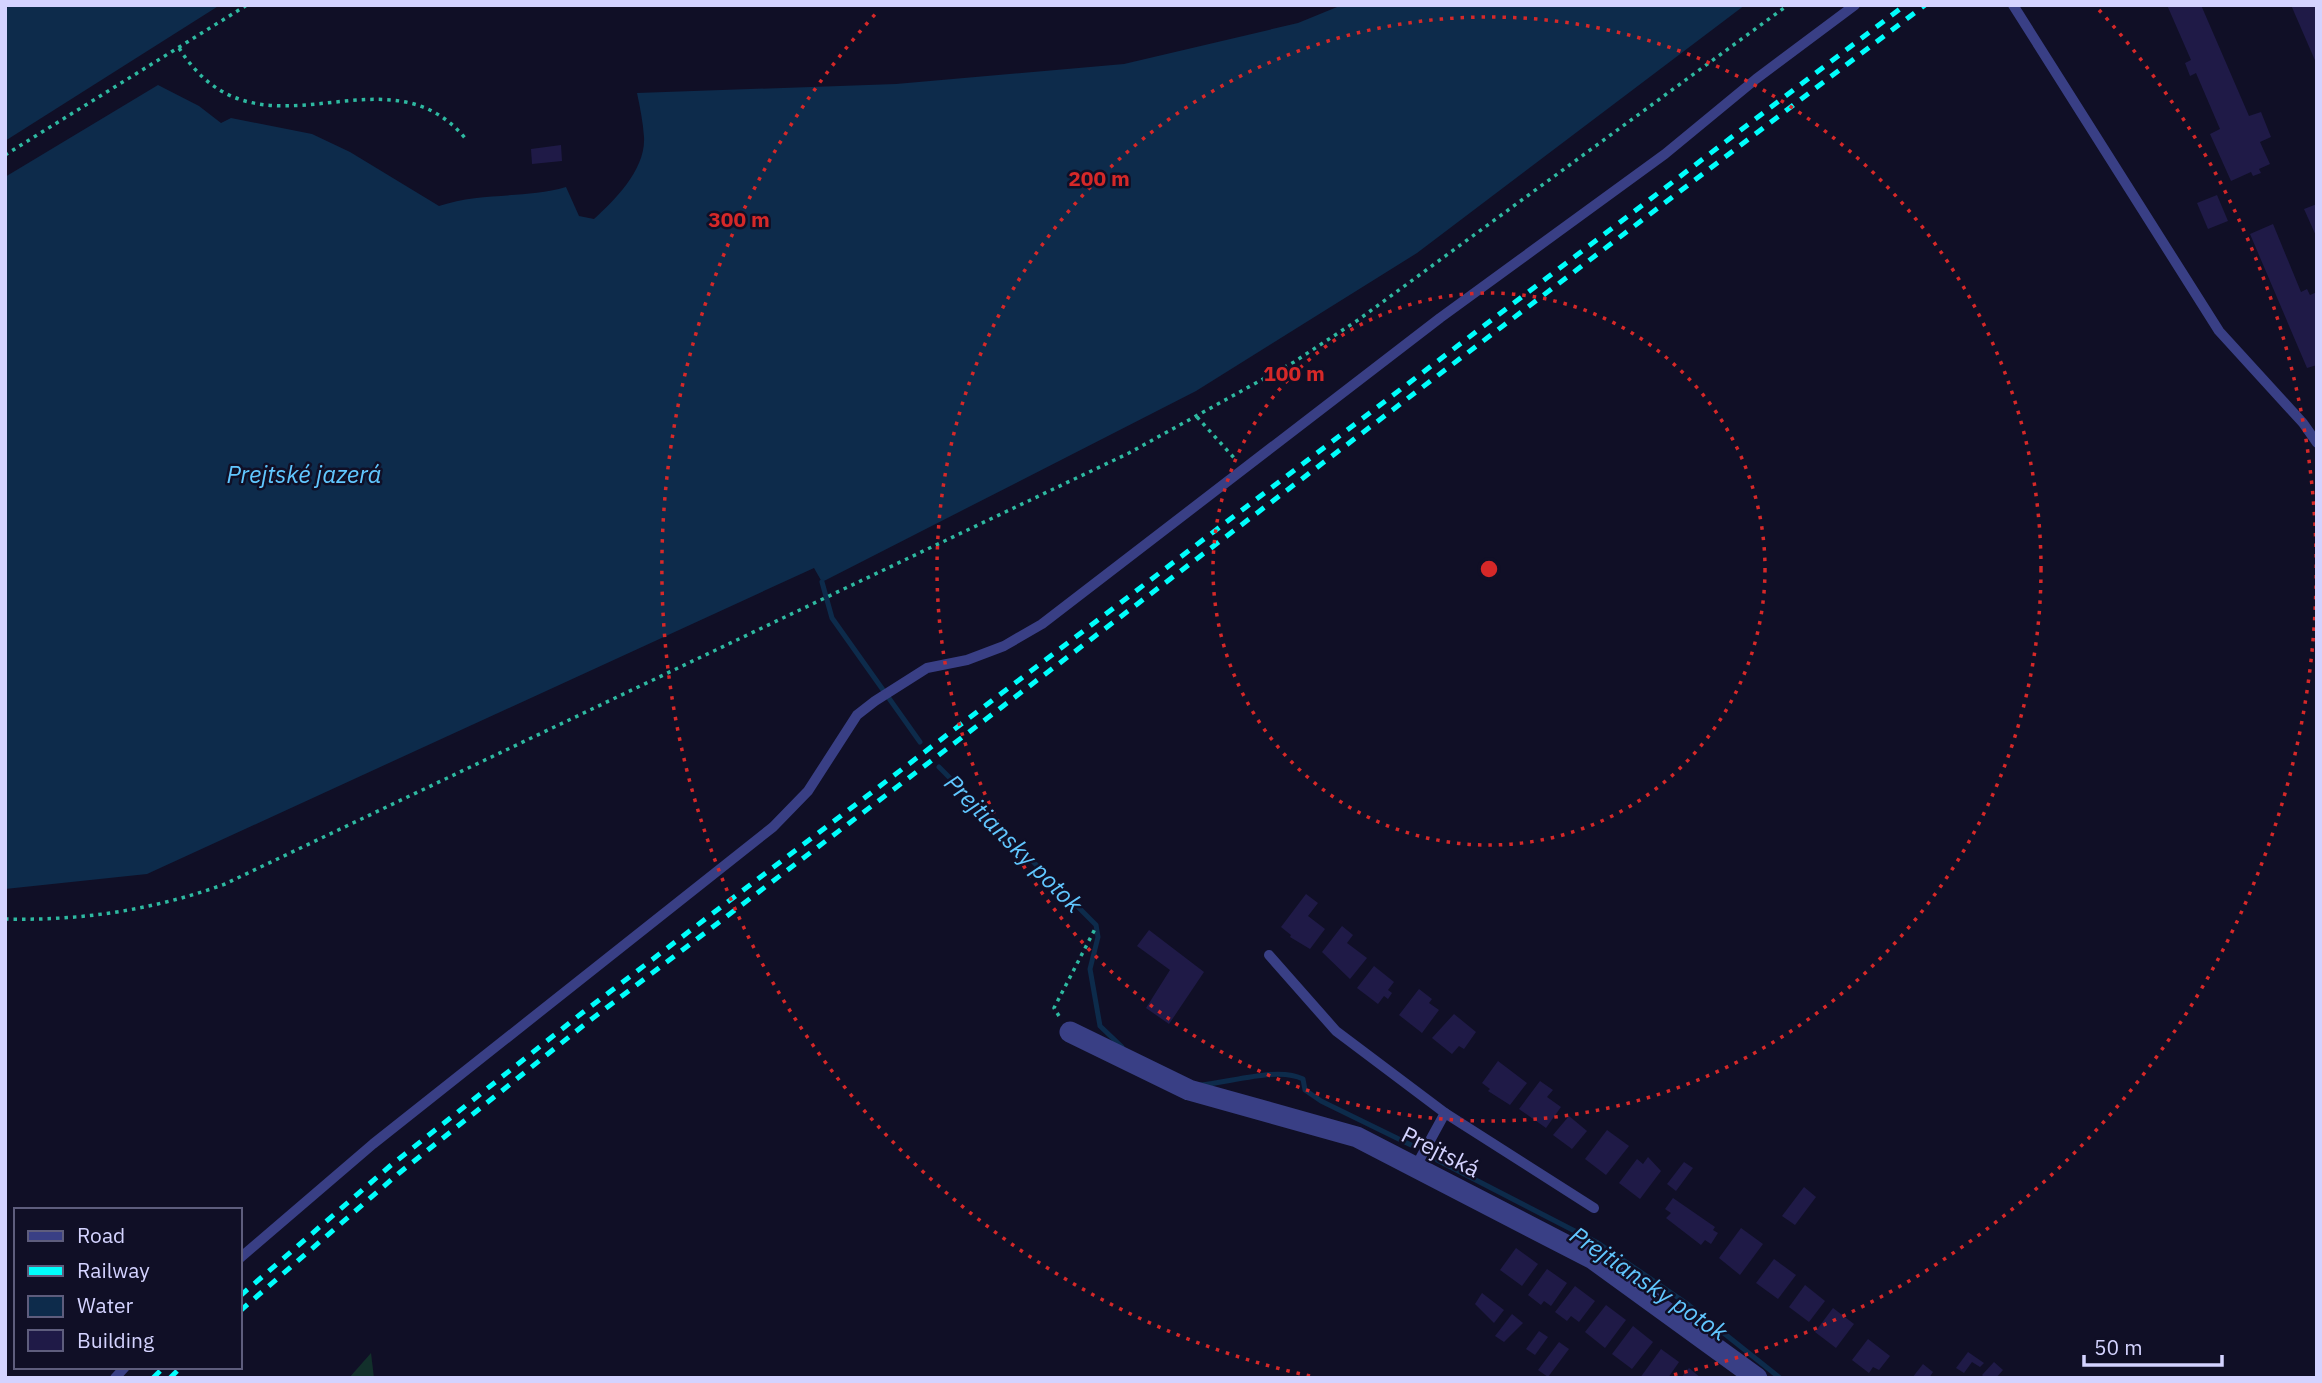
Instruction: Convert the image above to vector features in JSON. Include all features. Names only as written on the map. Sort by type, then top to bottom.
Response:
[{"type":"street","name":"Prejtská","points":[[1070,1032],[1189,1090],[1357,1137],[1593,1259],[1757,1378]]},
{"type":"lane","points":[[242,1256],[373,1144],[773,827],[808,791],[857,715],[874,701],[927,668],[978,656],[1024,636],[1440,318],[1665,154],[1756,79],[1855,5]]},
{"type":"lane","points":[[2013,5],[2219,331],[2303,423],[2317,443]]},
{"type":"lane","points":[[1269,955],[1336,1031],[1445,1113],[1594,1208]]},
{"type":"lane","points":[[1415,1168],[1445,1113]]},
{"type":"path","points":[[5,155],[247,5]]},
{"type":"path","points":[[5,919],[98,916],[194,895],[225,884],[818,600],[929,550],[1197,417],[1294,362],[1358,320],[1788,5]]},
{"type":"path","points":[[179,48],[207,84],[257,106],[321,105],[377,98],[408,100],[438,113],[465,138]]},
{"type":"path","points":[[1197,417],[1244,469]]},
{"type":"path","points":[[1070,1032],[1054,1008],[1095,929]]},
{"type":"green space","points":[[371,1353],[374,1378],[349,1378]]},
{"type":"water","points":[[11,5],[220,5],[5,141],[5,9]]},
{"type":"water","name":"Prejtské jazerá","points":[[1342,5],[1745,5],[1417,253],[1196,391],[822,582],[814,568],[147,874],[5,889],[5,177],[158,85],[199,106],[221,123],[231,118],[312,134],[350,152],[439,206],[471,199],[566,187],[579,216],[594,219],[628,183],[640,161],[644,137],[637,93],[896,84],[1124,64],[1298,23]]},
{"type":"building","points":[[2167,5],[2201,5],[2249,116],[2261,112],[2271,137],[2260,142],[2270,164],[2259,169],[2261,173],[2253,176],[2251,172],[2231,181],[2210,134],[2220,129],[2196,73],[2190,76],[2185,63],[2191,60]]},
{"type":"building","points":[[2291,5],[2317,5],[2317,65]]},
{"type":"building","points":[[561,145],[562,161],[532,164],[531,149]]},
{"type":"building","points":[[2217,195],[2228,221],[2208,229],[2197,203]]},
{"type":"building","points":[[2317,204],[2317,238],[2304,209]]},
{"type":"building","points":[[2273,224],[2301,292],[2307,289],[2310,295],[2317,292],[2317,365],[2307,368],[2250,234]]},
{"type":"building","points":[[1306,894],[1318,903],[1308,916],[1325,929],[1310,949],[1290,937],[1281,927]]},
{"type":"building","points":[[1342,926],[1353,935],[1347,943],[1367,958],[1350,979],[1322,952]]},
{"type":"building","points":[[1149,930],[1204,972],[1169,1024],[1146,1008],[1170,970],[1137,946]]},
{"type":"building","points":[[1374,966],[1394,982],[1388,990],[1392,993],[1388,999],[1384,996],[1378,1004],[1357,988]]},
{"type":"building","points":[[1419,989],[1432,999],[1429,1003],[1439,1010],[1422,1033],[1399,1015]]},
{"type":"building","points":[[1454,1014],[1476,1032],[1464,1049],[1459,1046],[1452,1054],[1432,1038]]},
{"type":"building","points":[[1498,1061],[1527,1083],[1510,1105],[1488,1091],[1490,1089],[1482,1083]]},
{"type":"building","points":[[1540,1081],[1553,1090],[1547,1097],[1561,1107],[1546,1128],[1519,1109]]},
{"type":"building","points":[[1569,1116],[1587,1131],[1572,1149],[1553,1135]]},
{"type":"building","points":[[1607,1130],[1629,1146],[1606,1175],[1585,1159]]},
{"type":"building","points":[[1648,1157],[1661,1171],[1640,1199],[1619,1183],[1637,1159],[1643,1164]]},
{"type":"building","points":[[1684,1162],[1693,1168],[1676,1191],[1667,1184]]},
{"type":"building","points":[[1804,1187],[1816,1197],[1795,1225],[1782,1216]]},
{"type":"building","points":[[1673,1198],[1715,1227],[1713,1230],[1718,1233],[1711,1244],[1705,1240],[1701,1245],[1666,1218],[1671,1213],[1665,1209]]},
{"type":"building","points":[[1741,1228],[1763,1244],[1740,1275],[1719,1258]]},
{"type":"building","points":[[1516,1248],[1538,1264],[1522,1286],[1500,1270]]},
{"type":"building","points":[[1774,1259],[1796,1275],[1778,1299],[1756,1283]]},
{"type":"building","points":[[1547,1269],[1567,1283],[1551,1306],[1544,1301],[1541,1305],[1528,1295]]},
{"type":"building","points":[[1805,1285],[1825,1301],[1809,1322],[1789,1307]]},
{"type":"building","points":[[1575,1286],[1595,1301],[1579,1322],[1571,1316],[1567,1321],[1555,1312]]},
{"type":"building","points":[[1482,1293],[1504,1310],[1494,1323],[1475,1304]]},
{"type":"building","points":[[1606,1305],[1626,1320],[1605,1348],[1585,1332]]},
{"type":"building","points":[[1833,1308],[1854,1324],[1836,1348],[1815,1332]]},
{"type":"building","points":[[1512,1314],[1523,1323],[1504,1342],[1495,1336]]},
{"type":"building","points":[[1633,1326],[1653,1342],[1632,1369],[1612,1354]]},
{"type":"building","points":[[1539,1331],[1548,1337],[1535,1355],[1526,1349]]},
{"type":"building","points":[[1868,1339],[1890,1356],[1879,1370],[1873,1367],[1869,1373],[1852,1360]]},
{"type":"building","points":[[1559,1342],[1569,1349],[1548,1377],[1538,1370]]},
{"type":"building","points":[[1661,1349],[1679,1362],[1668,1378],[1640,1378]]},
{"type":"building","points":[[1968,1352],[1984,1363],[1980,1367],[1972,1362],[1964,1373],[1956,1368]]},
{"type":"building","points":[[1994,1362],[2003,1370],[1996,1378],[1985,1378],[1982,1375]]},
{"type":"building","points":[[1923,1364],[1933,1372],[1929,1378],[1912,1378]]},
{"type":"building","points":[[1689,1368],[1701,1378],[1681,1378]]},
{"type":"waterway","points":[[822,582],[832,618],[920,742]]},
{"type":"waterway","name":"Prejtiansky potok","points":[[939,767],[1096,925],[1098,937],[1090,969],[1100,1026],[1122,1047]]},
{"type":"waterway","name":"Prejtiansky potok","points":[[1200,1085],[1267,1075],[1293,1075],[1303,1079],[1305,1090],[1321,1101],[1411,1145]]},
{"type":"waterway","name":"Prejtiansky potok","points":[[1437,1160],[1598,1243],[1686,1303],[1780,1378]]},
{"type":"railway","points":[[242,1294],[390,1166],[582,1013],[1905,5]]},
{"type":"railway","points":[[242,1309],[398,1174],[589,1021],[1925,5]]},
{"type":"railway","points":[[153,1378],[162,1369]]},
{"type":"railway","points":[[170,1378],[179,1369]]}]
